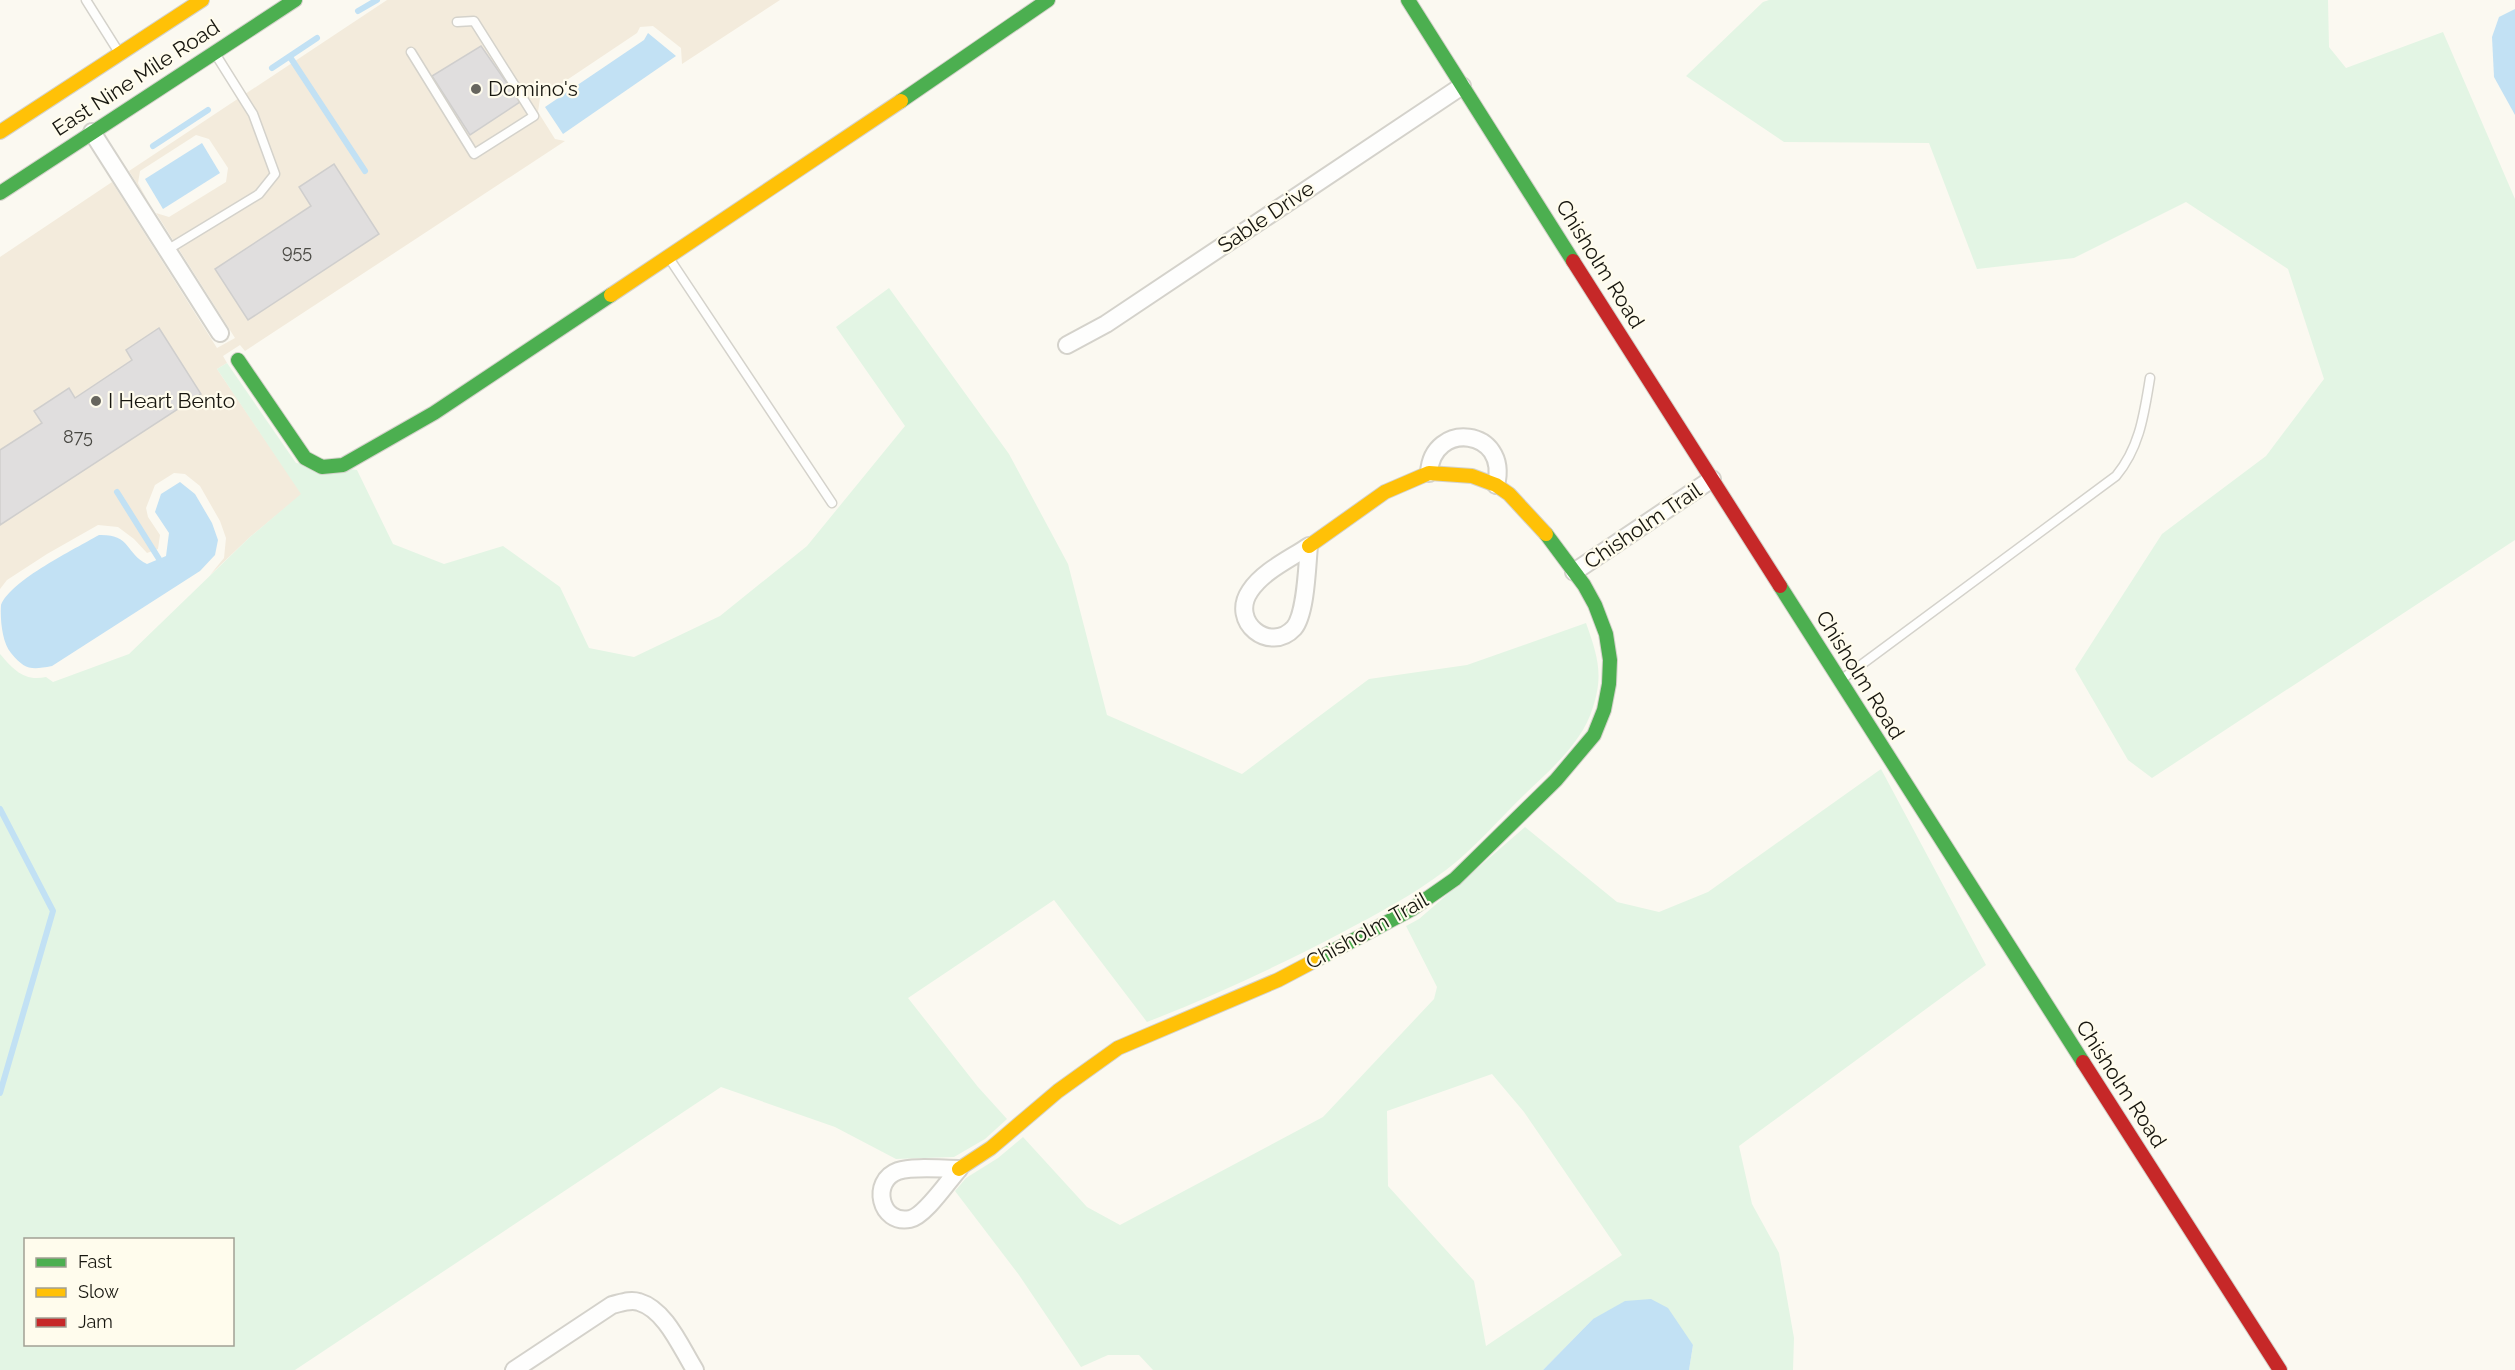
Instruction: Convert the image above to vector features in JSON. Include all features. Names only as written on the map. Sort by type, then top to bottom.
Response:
[{"type":"street","name":"East Nine Mile Road","points":[[0,132],[202,0]]},
{"type":"street","name":"East Nine Mile Road","points":[[0,193],[295,0]]},
{"type":"street","points":[[238,360],[305,458],[321,467],[343,465],[434,414],[1048,0]]},
{"type":"street","name":"Chisholm Road","points":[[1408,0],[1839,681],[2280,1370]]},
{"type":"street","name":"Sable Drive","points":[[1067,345],[1106,324],[1462,86]]},
{"type":"street","points":[[92,132],[220,333]]},
{"type":"street","points":[[1430,473],[1433,457],[1441,446],[1452,439],[1466,437],[1479,440],[1490,448],[1497,460],[1499,474],[1496,484]]},
{"type":"street","name":"Chisholm Trail","points":[[959,1169],[991,1148],[1058,1091],[1118,1048],[1278,980],[1412,909],[1455,879],[1556,780],[1594,735],[1604,710],[1609,684],[1610,660],[1606,634],[1595,605],[1574,572],[1537,523],[1496,484],[1472,476],[1430,473],[1385,492],[1268,573],[1251,590],[1244,603],[1244,615],[1249,625],[1258,633],[1271,638],[1283,635],[1293,628],[1300,618],[1309,546]]},
{"type":"street","name":"Chisholm Trail","points":[[1574,572],[1712,479]]},
{"type":"street","points":[[514,1370],[612,1305],[628,1300],[640,1302],[658,1313],[694,1370]]},
{"type":"lane","points":[[86,0],[120,54]]},
{"type":"lane","points":[[411,52],[474,154],[534,116],[474,21],[457,22]]},
{"type":"lane","points":[[167,250],[259,194],[275,174],[253,114],[214,52]]},
{"type":"lane","points":[[669,257],[832,503]]},
{"type":"lane","points":[[1839,681],[2116,476],[2129,461],[2141,428],[2150,378]]},
{"type":"shaded area","points":[[387,0],[780,0],[682,64],[681,48],[653,26],[640,27],[637,33],[540,98],[538,112],[555,139],[565,141],[245,351],[240,345],[223,356],[227,363],[217,369],[302,494],[250,537],[210,575],[224,558],[226,538],[220,521],[200,486],[185,474],[174,473],[155,485],[146,508],[148,517],[160,535],[158,549],[147,553],[118,527],[98,525],[7,580],[0,589],[0,257],[112,182],[217,348],[235,338],[156,213],[169,217],[226,182],[228,168],[209,139],[196,135],[140,171],[138,183],[150,205],[129,171]]},
{"type":"green space","points":[[1769,0],[2328,0],[2329,47],[2346,68],[2443,32],[2515,199],[2515,540],[2152,778],[2128,760],[2075,669],[2162,534],[2266,456],[2324,379],[2288,269],[2186,202],[2074,258],[1977,269],[1929,143],[1784,142],[1686,76],[1763,2]]},
{"type":"green space","points":[[889,288],[1009,454],[1068,564],[1107,715],[1242,774],[1369,679],[1467,665],[1586,623],[1596,654],[1599,674],[1596,695],[1588,720],[1574,744],[1555,765],[1446,870],[1368,919],[1246,980],[1172,1012],[1147,1022],[1054,900],[908,998],[978,1087],[1007,1119],[985,1139],[954,1157],[896,1159],[835,1127],[721,1087],[295,1370],[0,1370],[0,654],[25,676],[46,677],[53,682],[129,654],[250,537],[301,494],[217,369],[227,363],[296,463],[357,470],[393,544],[444,564],[503,546],[560,587],[589,648],[634,657],[720,616],[807,546],[905,426],[836,327]]},
{"type":"green space","points":[[1881,769],[1986,965],[1739,1146],[1752,1204],[1779,1253],[1794,1338],[1793,1370],[1689,1370],[1693,1345],[1593,1319],[1543,1370],[1153,1370],[1139,1355],[1108,1355],[1081,1367],[1019,1275],[955,1191],[966,1178],[998,1158],[1023,1137],[1087,1207],[1120,1225],[1323,1117],[1434,999],[1437,987],[1406,926],[1419,919],[1525,827],[1617,902],[1659,912],[1708,892]],"holes":[[[1492,1074],[1524,1112],[1622,1255],[1486,1346],[1474,1281],[1388,1186],[1387,1111]]]},
{"type":"water","points":[[2515,9],[2515,115],[2494,77],[2492,37],[2499,17]]},
{"type":"water","points":[[648,33],[676,56],[563,134],[545,107],[644,40]]},
{"type":"water","points":[[202,143],[220,173],[163,209],[145,179]]},
{"type":"water","points":[[180,482],[195,494],[212,523],[218,540],[215,555],[200,571],[52,666],[33,668],[20,663],[8,648],[2,630],[1,605],[7,595],[17,585],[45,566],[99,535],[122,541],[147,564],[166,556],[169,533],[155,512],[161,494]]},
{"type":"water","points":[[1651,1299],[1668,1308],[1693,1345],[1689,1370],[1543,1370],[1593,1319],[1625,1301]]},
{"type":"building","name":"Domino's","points":[[481,46],[520,102],[470,135],[432,76]]},
{"type":"building","points":[[334,164],[379,234],[248,320],[215,269],[311,206],[299,187]]},
{"type":"building","points":[[159,328],[201,394],[0,525],[0,450],[42,423],[34,411],[69,388],[75,398],[132,360],[126,350]]},
{"type":"waterway","points":[[358,11],[377,0]]},
{"type":"waterway","points":[[272,68],[317,38]]},
{"type":"waterway","points":[[290,57],[365,171]]},
{"type":"waterway","points":[[153,146],[208,110]]},
{"type":"waterway","points":[[117,492],[159,559]]},
{"type":"waterway","points":[[0,809],[53,911],[0,1093]]},
{"type":"traffic: fast","points":[[0,193],[295,0]]},
{"type":"traffic: fast","points":[[901,101],[1048,0]]},
{"type":"traffic: fast","points":[[1408,0],[1573,261]]},
{"type":"traffic: fast","points":[[238,360],[305,458],[322,467],[343,465],[434,413],[611,295]]},
{"type":"traffic: fast","points":[[1316,960],[1412,909],[1455,879],[1556,780],[1594,735],[1604,710],[1609,684],[1610,660],[1606,634],[1595,605],[1584,585],[1546,534]]},
{"type":"traffic: fast","points":[[1780,586],[2083,1062]]},
{"type":"traffic: slow","points":[[0,132],[202,0]]},
{"type":"traffic: slow","points":[[611,295],[901,101]]},
{"type":"traffic: slow","points":[[1309,546],[1385,492],[1429,473],[1472,476],[1496,485],[1509,494],[1546,534]]},
{"type":"traffic: slow","points":[[959,1169],[991,1148],[1058,1091],[1118,1048],[1278,980],[1316,960]]},
{"type":"traffic: jam","points":[[1573,261],[1780,586]]},
{"type":"traffic: jam","points":[[2083,1062],[2280,1370]]},
{"type":"place","name":"Domino's","points":[[476,89]]},
{"type":"place","name":"I Heart Bento","points":[[96,401]]}]
